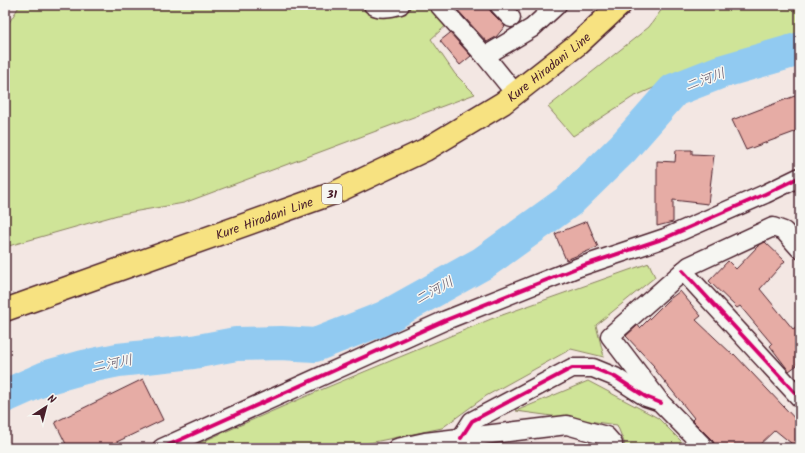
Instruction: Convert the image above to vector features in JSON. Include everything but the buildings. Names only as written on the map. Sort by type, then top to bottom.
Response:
[{"type":"main road","name":"Kure Hiradani Line","points":[[5,310],[334,193],[426,150],[503,103],[578,44],[620,5]]},
{"type":"street","points":[[373,5],[377,7],[392,7],[400,5]]},
{"type":"street","points":[[439,5],[485,56],[515,93]]},
{"type":"street","points":[[485,56],[532,28],[557,5]]},
{"type":"street","points":[[162,448],[446,320],[579,267],[666,238],[800,177]]},
{"type":"street","points":[[704,448],[661,403],[610,336],[689,266],[773,227],[784,231],[800,249]]},
{"type":"street","points":[[683,271],[800,398]]},
{"type":"street","points":[[461,438],[472,421],[572,368],[594,368],[615,377],[646,397],[661,403]]},
{"type":"street","points":[[397,448],[425,442],[566,425],[606,436],[613,444],[613,448]]},
{"type":"green space","points":[[20,5],[360,5],[374,15],[398,12],[419,5],[435,5],[449,23],[431,39],[455,74],[475,94],[184,203],[121,214],[5,247],[5,29]]},
{"type":"green space","points":[[665,5],[800,5],[800,33],[765,47],[703,66],[633,97],[573,136],[548,107],[649,27]]},
{"type":"green space","points":[[649,263],[655,277],[596,325],[604,357],[571,349],[486,396],[442,428],[345,448],[188,448],[323,389],[491,319]]},
{"type":"green space","points":[[588,381],[658,418],[688,448],[625,448],[617,425],[516,411]]},
{"type":"waterway","name":"二河川","points":[[5,396],[48,377],[84,367],[118,360],[193,352],[236,344],[281,343],[315,345],[384,318],[483,263],[569,201],[623,148],[674,90],[720,72],[800,49]]},
{"type":"cycle path","points":[[162,448],[446,320],[579,267],[665,238],[800,177]]},
{"type":"cycle path","points":[[683,271],[800,398]]},
{"type":"cycle path","points":[[461,438],[472,421],[572,368],[593,368],[615,377],[646,397],[661,403]]}]
